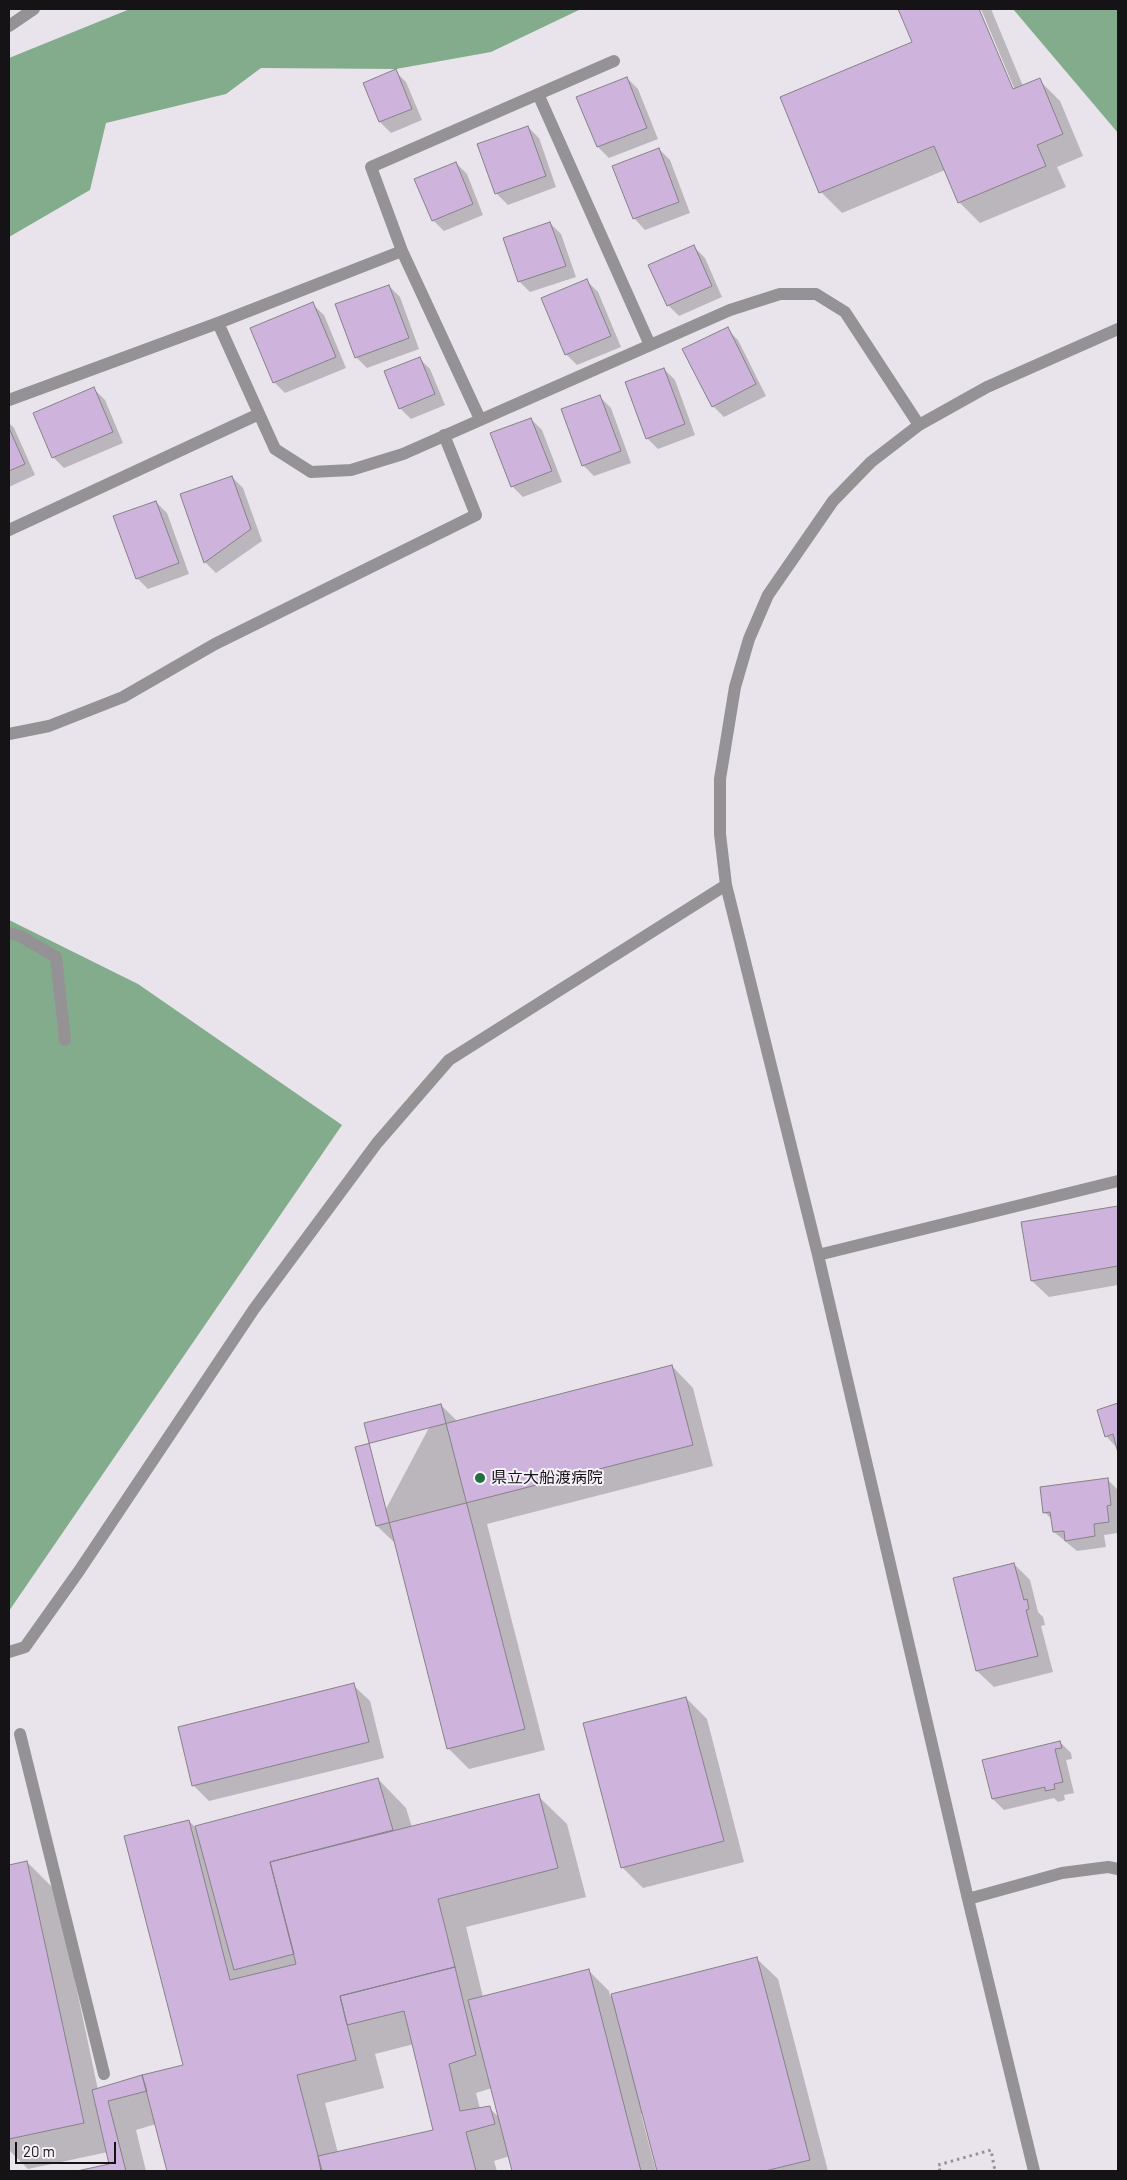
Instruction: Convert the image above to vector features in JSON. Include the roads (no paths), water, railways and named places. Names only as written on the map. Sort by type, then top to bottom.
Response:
[{"type":"street","points":[[9,26],[34,9]]},
{"type":"street","points":[[480,419],[402,251],[371,167],[614,61]]},
{"type":"street","points":[[538,94],[650,345]]},
{"type":"street","points":[[9,400],[218,323],[402,251]]},
{"type":"street","points":[[218,323],[275,449],[311,472],[351,470],[403,454],[730,310],[780,294],[816,294],[844,312],[919,425]]},
{"type":"street","points":[[1034,2171],[968,1900],[818,1255],[726,886],[720,834],[720,779],[735,687],[749,639],[768,595],[833,501],[871,462],[919,425],[987,387],[1118,329]]},
{"type":"street","points":[[9,530],[259,414]]},
{"type":"street","points":[[9,734],[49,726],[123,697],[215,644],[476,515],[444,436]]},
{"type":"street","points":[[9,1652],[25,1647],[79,1571],[254,1309],[377,1143],[449,1060],[726,886]]},
{"type":"street","points":[[9,933],[20,936],[56,957],[65,1040]]},
{"type":"street","points":[[818,1255],[1118,1181]]},
{"type":"street","points":[[20,1734],[104,2074]]},
{"type":"street","points":[[968,1900],[1062,1872],[1108,1867],[1118,1869]]},
{"type":"place","name":"県立大船渡病院","points":[[480,1478]]}]
